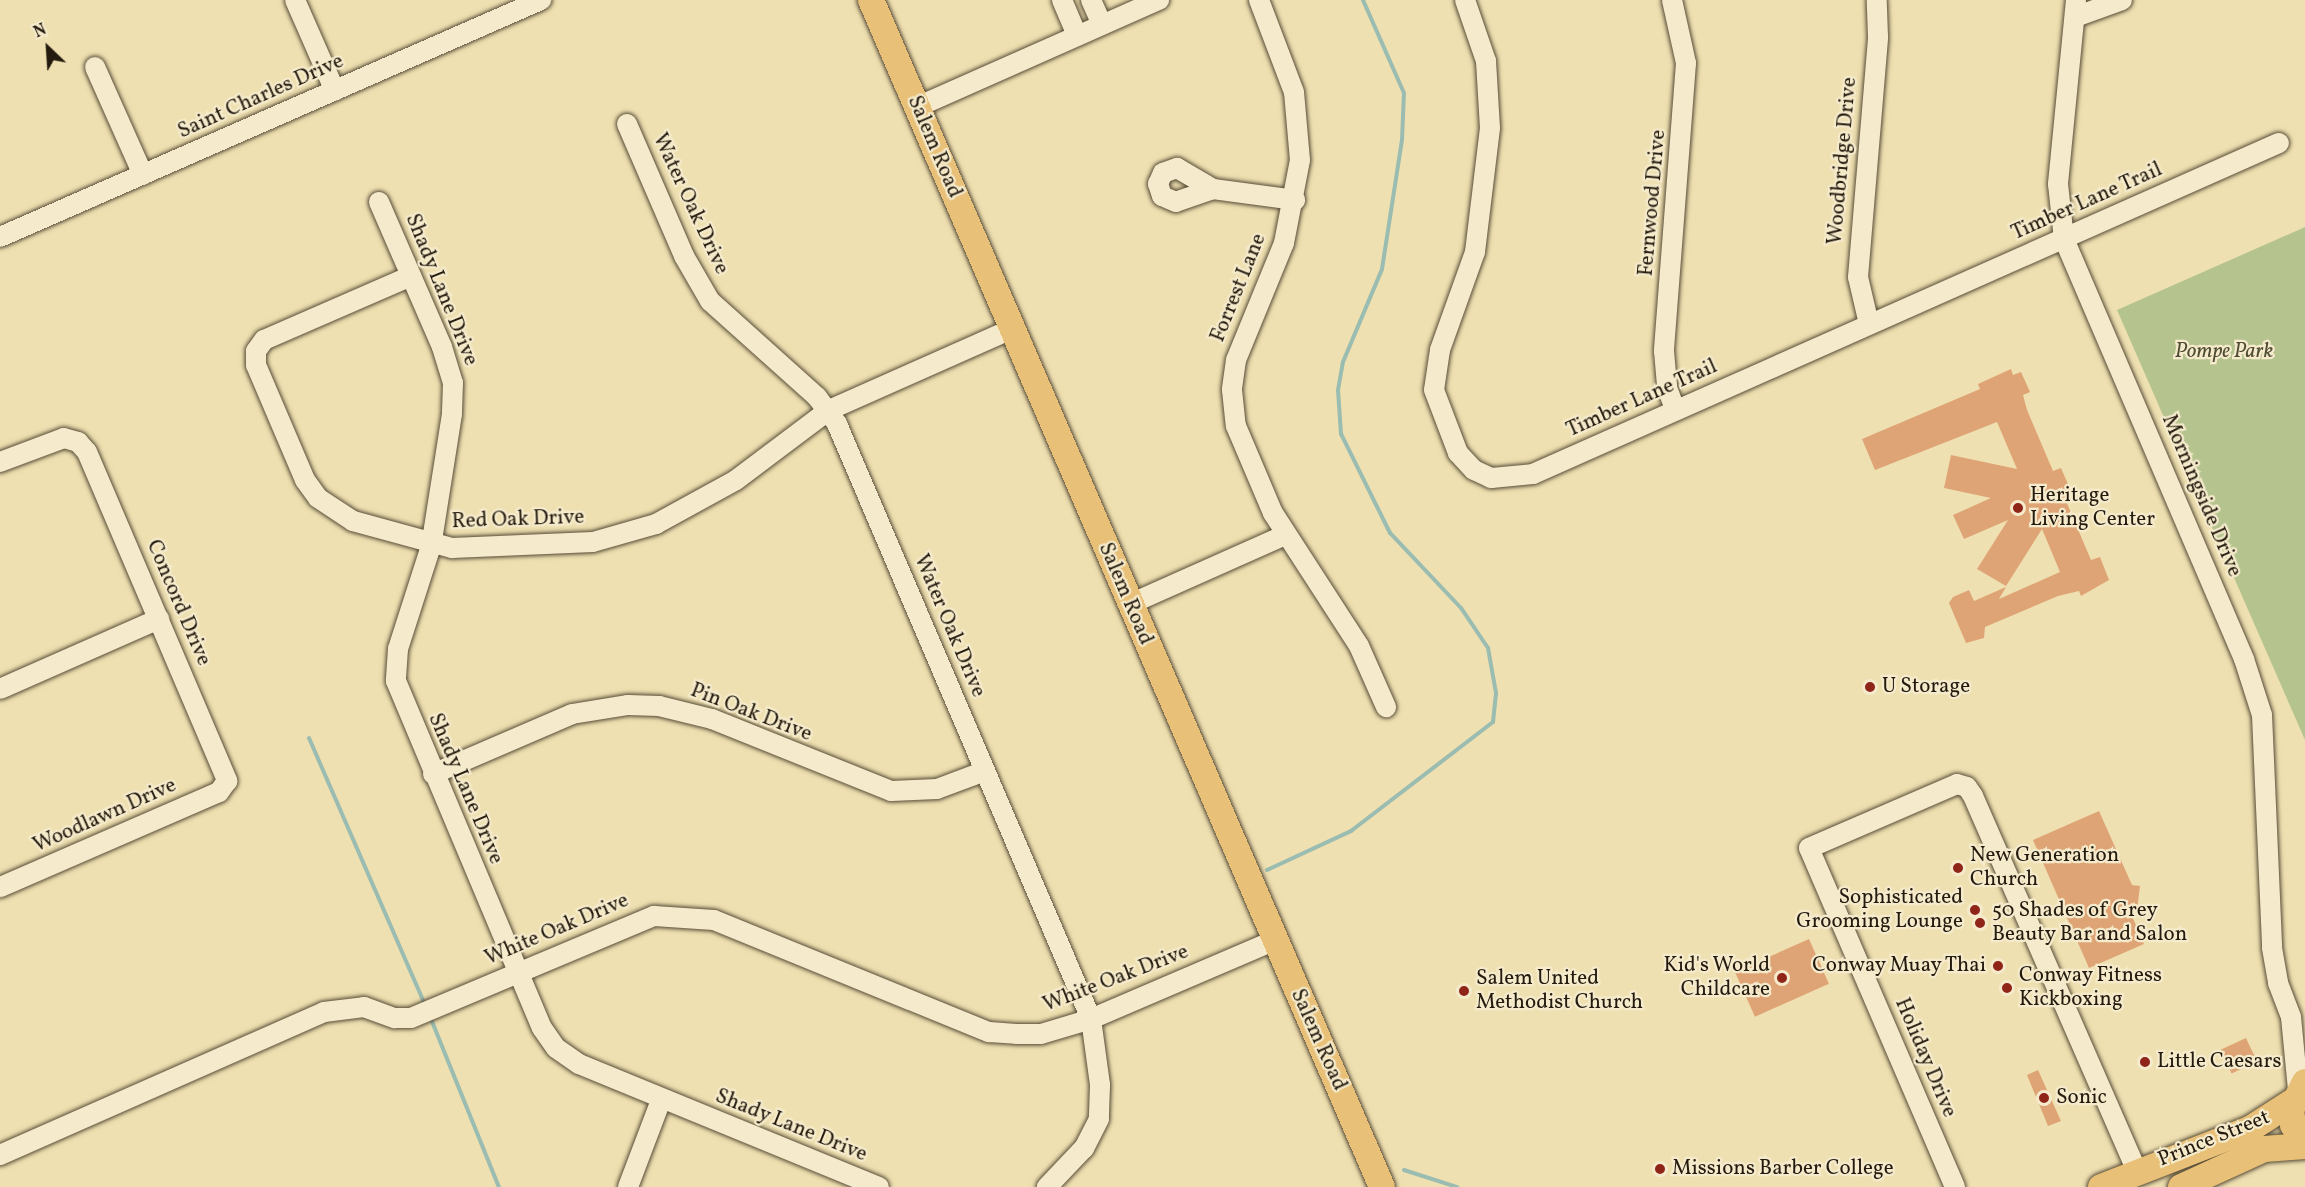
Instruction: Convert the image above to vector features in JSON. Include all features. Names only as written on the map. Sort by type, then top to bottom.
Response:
[{"type":"main road","name":"Salem Road","points":[[871,0],[1382,1187]]},
{"type":"main road","name":"Prince Street","points":[[2122,1182],[2250,1129],[2299,1091]]},
{"type":"main road","points":[[2299,1091],[2293,1125],[2305,1144]]},
{"type":"main road","name":"Prince Street","points":[[2181,1187],[2264,1149],[2305,1144]]},
{"type":"street","points":[[295,0],[335,91]]},
{"type":"street","name":"Saint Charles Drive","points":[[0,237],[335,91],[519,5],[541,0]]},
{"type":"street","points":[[1062,0],[1077,36]]},
{"type":"street","points":[[1091,0],[1102,25]]},
{"type":"street","points":[[917,106],[1159,0]]},
{"type":"street","name":"Forrest Lane","points":[[1258,0],[1294,92],[1300,150],[1295,200],[1284,243],[1241,345],[1232,390],[1240,443],[1285,535],[1359,646],[1386,706]]},
{"type":"street","name":"Timber Lane Trail","points":[[1465,0],[1486,61],[1491,104],[1475,252],[1433,378],[1439,414],[1451,441],[1474,470],[1491,478],[1513,479],[1675,410],[2279,143]]},
{"type":"street","name":"Fernwood Drive","points":[[1672,0],[1686,63],[1664,351],[1667,388],[1675,410]]},
{"type":"street","name":"Woodbridge Drive","points":[[1869,324],[1859,297],[1858,277],[1877,47],[1876,0]]},
{"type":"street","points":[[2075,8],[2122,0]]},
{"type":"street","name":"Morningside Drive","points":[[2075,8],[2058,184],[2064,239],[2244,659],[2262,716],[2272,948],[2278,983],[2298,1022],[2299,1091]]},
{"type":"street","points":[[95,67],[143,175]]},
{"type":"street","name":"Water Oak Drive","points":[[627,124],[684,256],[710,301],[829,410],[1091,1019],[1100,1084],[1099,1119],[1084,1148],[1047,1187]]},
{"type":"street","points":[[1213,189],[1295,200]]},
{"type":"street","name":"Shady Lane Drive","points":[[379,202],[453,383],[452,414],[431,546],[395,663],[401,700],[517,972],[556,1048],[579,1064],[661,1100],[879,1187]]},
{"type":"street","name":"Red Oak Drive","points":[[411,276],[264,340],[256,351],[256,365],[305,480],[318,498],[352,521],[431,546],[545,547],[634,532],[698,505],[829,410],[1012,329]]},
{"type":"street","name":"Concord Drive","points":[[0,462],[49,441],[64,438],[78,442],[87,452],[159,619],[227,786]]},
{"type":"street","points":[[1130,604],[1285,535]]},
{"type":"street","points":[[0,689],[159,619]]},
{"type":"street","name":"Pin Oak Drive","points":[[433,774],[572,714],[628,705],[659,706],[712,719],[891,791],[937,789],[985,771]]},
{"type":"street","name":"Holiday Drive","points":[[1955,1187],[1809,848],[1962,784],[1973,796],[2122,1182]]},
{"type":"street","name":"Woodlawn Drive","points":[[0,887],[227,786]]},
{"type":"street","name":"White Oak Drive","points":[[0,1155],[324,1012],[364,1007],[395,1018],[411,1018],[628,923],[654,916],[698,916],[989,1032],[1041,1034],[1091,1019],[1275,940]]},
{"type":"street","points":[[628,1187],[661,1100]]},
{"type":"green space","name":"Pompe Park","points":[[2305,227],[2305,740],[2117,310]]},
{"type":"building","name":"Heritage Living Center","points":[[2011,369],[2013,375],[2021,372],[2030,392],[2023,395],[2027,410],[2053,471],[2061,468],[2074,498],[2066,501],[2091,560],[2100,557],[2109,580],[2081,596],[2079,591],[2058,596],[1985,627],[1984,638],[1966,643],[1949,603],[1953,597],[1969,590],[1974,601],[2006,587],[1999,599],[2060,572],[2042,529],[2006,586],[1977,569],[2008,520],[1964,539],[1953,515],[1991,498],[1944,488],[1951,455],[2017,469],[1997,422],[1875,470],[1862,439],[1980,389],[1978,384]]},
{"type":"building","points":[[2099,811],[2132,885],[2140,886],[2137,910],[2129,909],[2144,944],[2089,968],[2033,840]]},
{"type":"building","name":"Kid's World Childcare","points":[[1809,939],[1829,984],[1755,1017],[1735,972]]},
{"type":"building","points":[[2246,1038],[2257,1062],[2232,1073],[2221,1050]]},
{"type":"building","name":"Sonic","points":[[2038,1070],[2061,1121],[2048,1126],[2027,1075]]},
{"type":"waterway","points":[[1267,870],[1351,831],[1493,722],[1496,693],[1488,648],[1461,608],[1390,533],[1341,434],[1338,390],[1343,362],[1382,269],[1402,140],[1404,93],[1363,0]]},
{"type":"waterway","points":[[309,738],[424,1003]]},
{"type":"waterway","points":[[431,1019],[499,1187]]},
{"type":"waterway","points":[[1404,1170],[1457,1187]]},
{"type":"place","name":"Heritage Living Center","points":[[2018,508]]},
{"type":"place","name":"U Storage","points":[[1870,687]]},
{"type":"place","name":"New Generation Church","points":[[1958,868]]},
{"type":"place","name":"Sophisticated Grooming Lounge","points":[[1975,910]]},
{"type":"place","name":"50 Shades of Grey Beauty Bar and Salon","points":[[1980,923]]},
{"type":"place","name":"Conway Muay Thai","points":[[1998,966]]},
{"type":"place","name":"Kid's World Childcare","points":[[1782,978]]},
{"type":"place","name":"Conway Fitness Kickboxing","points":[[2007,988]]},
{"type":"place","name":"Salem United Methodist Church","points":[[1464,991]]},
{"type":"place","name":"Little Caesars","points":[[2145,1062]]},
{"type":"place","name":"Sonic","points":[[2044,1098]]},
{"type":"place","name":"Missions Barber College","points":[[1660,1169]]}]
